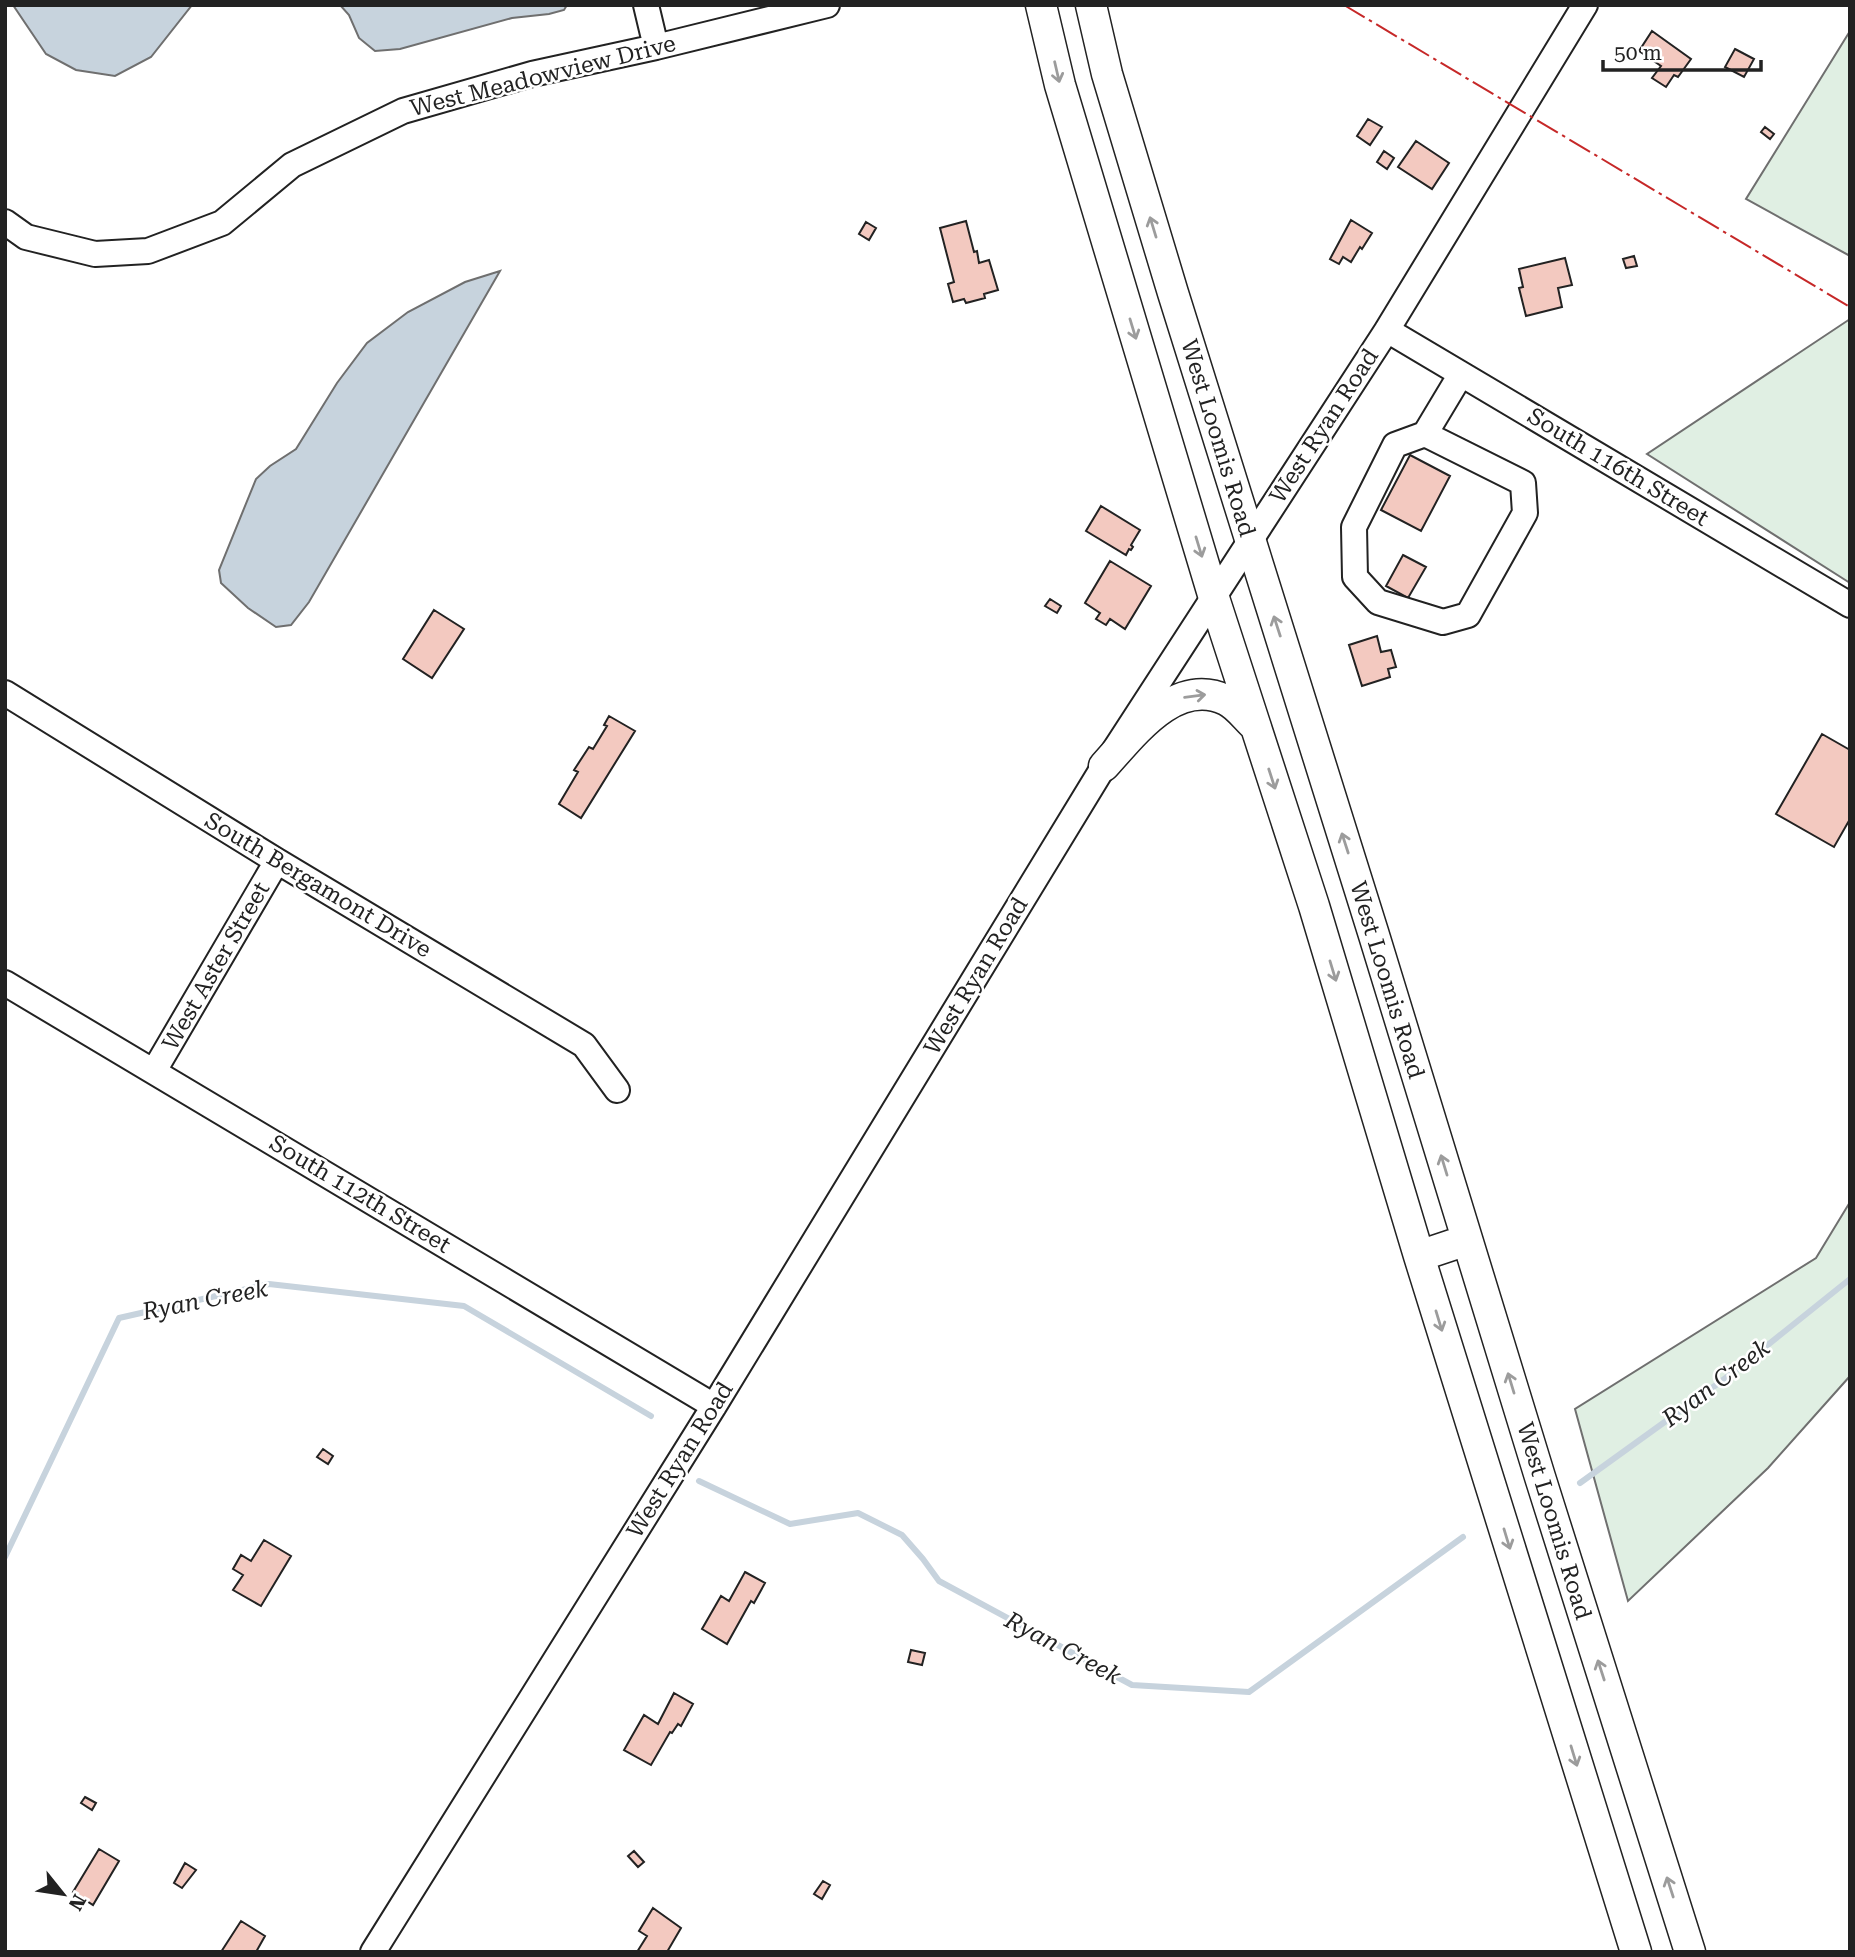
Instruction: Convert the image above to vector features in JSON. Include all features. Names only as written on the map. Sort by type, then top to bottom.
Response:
[{"type":"main road","points":[[1041,5],[1060,85],[1214,598],[1314,906],[1419,1256],[1636,1952]]},
{"type":"main road","name":"West Loomis Road","points":[[1091,5],[1119,116],[1466,1240],[1690,1952]]},
{"type":"main road","points":[[1074,132],[1119,116]]},
{"type":"main road","points":[[1104,765],[1152,716],[1176,700],[1191,695],[1203,694],[1229,701],[1255,726]]},
{"type":"main road","points":[[1419,1256],[1466,1240]]},
{"type":"street","points":[[646,5],[656,47]]},
{"type":"street","name":"West Meadowview Drive","points":[[5,222],[26,237],[95,254],[148,251],[222,223],[292,165],[403,111],[532,74],[827,5]]},
{"type":"street","name":"West Ryan Road","points":[[373,1952],[714,1406],[1104,765],[1387,330],[1586,5]]},
{"type":"street","name":"South 116th Street","points":[[1387,330],[1850,605]]},
{"type":"street","points":[[1425,433],[1523,483],[1525,513],[1468,615],[1443,622],[1378,602],[1356,578],[1354,527],[1395,445],[1425,433],[1461,374]]},
{"type":"street","name":"South Bergamont Drive","points":[[5,693],[277,861],[584,1045],[617,1090]]},
{"type":"street","name":"West Aster Street","points":[[154,1071],[277,861]]},
{"type":"street","name":"South 112th Street","points":[[5,983],[714,1406]]},
{"type":"green space","points":[[1850,31],[1850,256],[1746,199]]},
{"type":"green space","points":[[1850,319],[1850,583],[1647,454]]},
{"type":"green space","points":[[1850,1202],[1850,1376],[1768,1468],[1628,1601],[1575,1409],[1816,1258]]},
{"type":"shaded area","points":[[13,5],[192,5],[151,57],[115,76],[76,70],[46,54]]},
{"type":"shaded area","points":[[340,5],[567,5],[564,10],[549,14],[512,18],[400,49],[375,51],[359,38],[349,15]]},
{"type":"shaded area","points":[[500,271],[309,602],[291,625],[276,627],[248,608],[221,583],[219,570],[256,479],[296,449],[337,383],[367,343],[408,312],[465,282]]},
{"type":"building","points":[[1652,31],[1691,59],[1678,77],[1674,75],[1666,87],[1652,78],[1661,66],[1639,51]]},
{"type":"building","points":[[1735,49],[1754,59],[1744,77],[1725,67]]},
{"type":"building","points":[[1368,119],[1382,127],[1370,145],[1357,136]]},
{"type":"building","points":[[1765,127],[1774,134],[1770,139],[1761,132]]},
{"type":"building","points":[[1416,141],[1449,163],[1432,189],[1398,167]]},
{"type":"building","points":[[1384,151],[1394,158],[1387,169],[1377,162]]},
{"type":"building","points":[[1351,220],[1372,233],[1351,262],[1343,257],[1339,264],[1330,259]]},
{"type":"building","points":[[966,221],[979,263],[989,260],[998,290],[984,294],[985,298],[966,303],[964,299],[953,302],[948,284],[954,282],[940,228]]},
{"type":"building","points":[[866,222],[876,228],[869,240],[859,234]]},
{"type":"building","points":[[1634,256],[1637,266],[1626,268],[1623,259]]},
{"type":"building","points":[[1565,258],[1572,285],[1558,288],[1562,307],[1526,316],[1519,288],[1523,287],[1519,269]]},
{"type":"building","points":[[1410,455],[1450,476],[1421,531],[1381,510]]},
{"type":"building","points":[[1101,506],[1140,530],[1131,545],[1133,547],[1126,555],[1086,531]]},
{"type":"building","points":[[1403,555],[1426,567],[1408,598],[1386,586]]},
{"type":"building","points":[[1110,561],[1151,586],[1125,629],[1110,619],[1106,625],[1096,619],[1100,613],[1085,603]]},
{"type":"building","points":[[1050,599],[1061,606],[1057,613],[1045,606]]},
{"type":"building","points":[[434,610],[464,629],[432,678],[403,659]]},
{"type":"building","points":[[1377,636],[1381,652],[1391,650],[1396,667],[1388,669],[1390,677],[1362,686],[1349,645]]},
{"type":"building","points":[[609,716],[635,731],[581,818],[559,804],[578,772],[574,770],[589,747],[593,749],[607,726],[604,725]]},
{"type":"building","points":[[1822,734],[1850,750],[1850,819],[1834,847],[1776,814]]},
{"type":"building","points":[[323,1449],[333,1456],[328,1464],[317,1457]]},
{"type":"building","points":[[264,1540],[291,1556],[261,1606],[233,1590],[243,1575],[233,1569],[241,1555],[251,1561]]},
{"type":"building","points":[[745,1572],[765,1583],[754,1603],[751,1601],[727,1644],[702,1629],[721,1596],[729,1601]]},
{"type":"building","points":[[911,1650],[925,1653],[922,1665],[908,1662]]},
{"type":"building","points":[[674,1693],[693,1704],[681,1726],[678,1724],[672,1733],[670,1732],[651,1765],[624,1750],[644,1715],[658,1724]]},
{"type":"building","points":[[85,1797],[96,1803],[92,1810],[81,1803]]},
{"type":"building","points":[[99,1849],[119,1861],[93,1905],[73,1892]]},
{"type":"building","points":[[634,1851],[644,1862],[638,1867],[628,1856]]},
{"type":"building","points":[[185,1863],[196,1870],[182,1888],[174,1883]]},
{"type":"building","points":[[823,1881],[830,1885],[822,1899],[814,1894]]},
{"type":"building","points":[[653,1908],[681,1928],[667,1952],[637,1952],[647,1936],[639,1931]]},
{"type":"building","points":[[241,1921],[265,1936],[256,1952],[221,1952]]},
{"type":"waterway","name":"Ryan Creek","points":[[1580,1483],[1734,1372],[1850,1279]]},
{"type":"waterway","name":"Ryan Creek","points":[[5,1557],[119,1318],[269,1284],[464,1306],[651,1416]]},
{"type":"waterway","name":"Ryan Creek","points":[[699,1481],[790,1524],[858,1513],[902,1535],[939,1581],[1132,1685],[1249,1692],[1463,1537]]},
{"type":"power","points":[[1344,5],[1850,307]]}]
